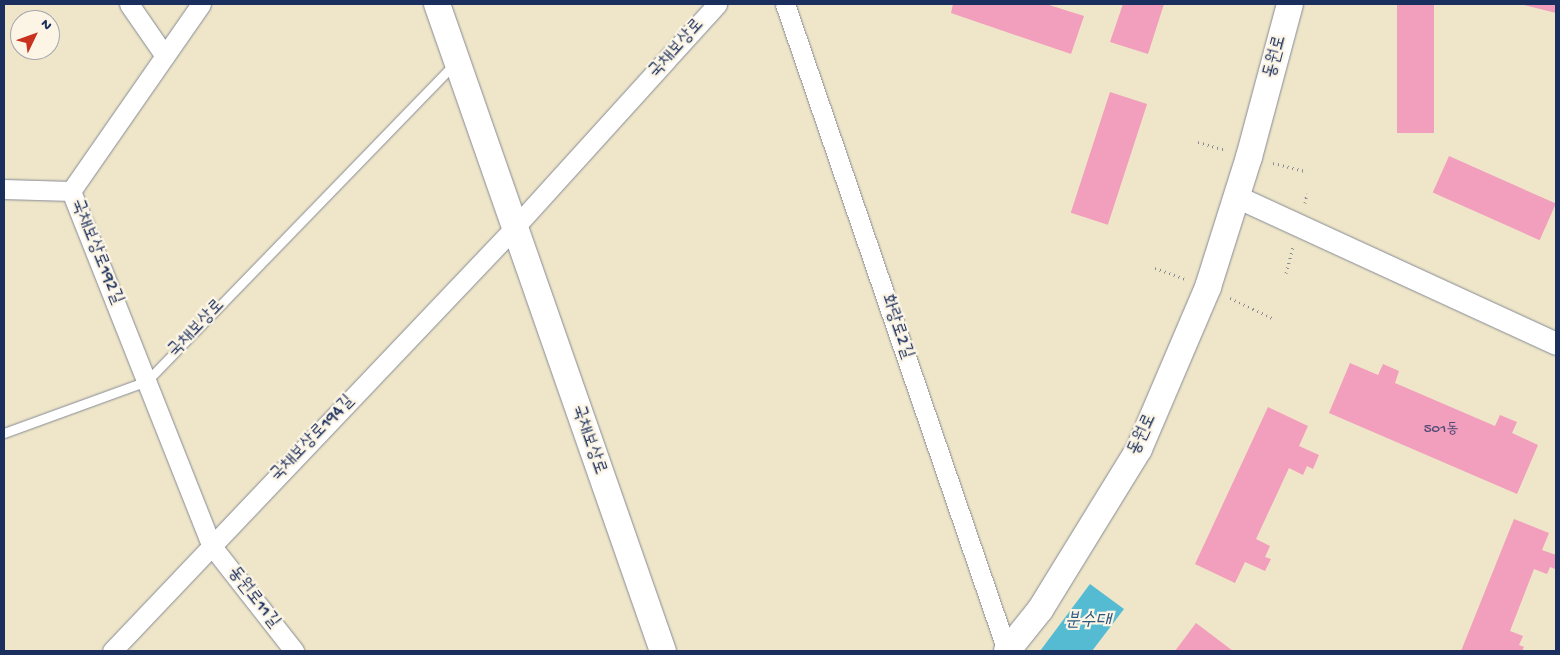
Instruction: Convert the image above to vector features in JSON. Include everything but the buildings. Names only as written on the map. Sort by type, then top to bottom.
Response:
[{"type":"main road","name":"국채보상로","points":[[438,4],[456,61],[663,651]]},
{"type":"main road","name":"동원로","points":[[1007,651],[1040,610],[1139,449],[1208,287],[1237,197],[1290,4]]},
{"type":"street","points":[[129,4],[164,56]]},
{"type":"street","name":"국채보상로192길","points":[[201,4],[72,191],[212,546]]},
{"type":"street","name":"국채보상로","points":[[515,227],[718,4]]},
{"type":"street","name":"화랑로2길","points":[[785,4],[1007,651]]},
{"type":"street","points":[[4,189],[72,191]]},
{"type":"street","points":[[1237,197],[1556,344]]},
{"type":"street","name":"국채보상로194길","points":[[112,651],[515,227]]},
{"type":"street","name":"동원로11길","points":[[212,546],[294,651]]},
{"type":"lane","name":"국채보상로","points":[[147,381],[456,61]]},
{"type":"lane","points":[[4,433],[147,381]]},
{"type":"water","name":"분수대","points":[[1090,584],[1124,609],[1092,651],[1040,651]]}]
